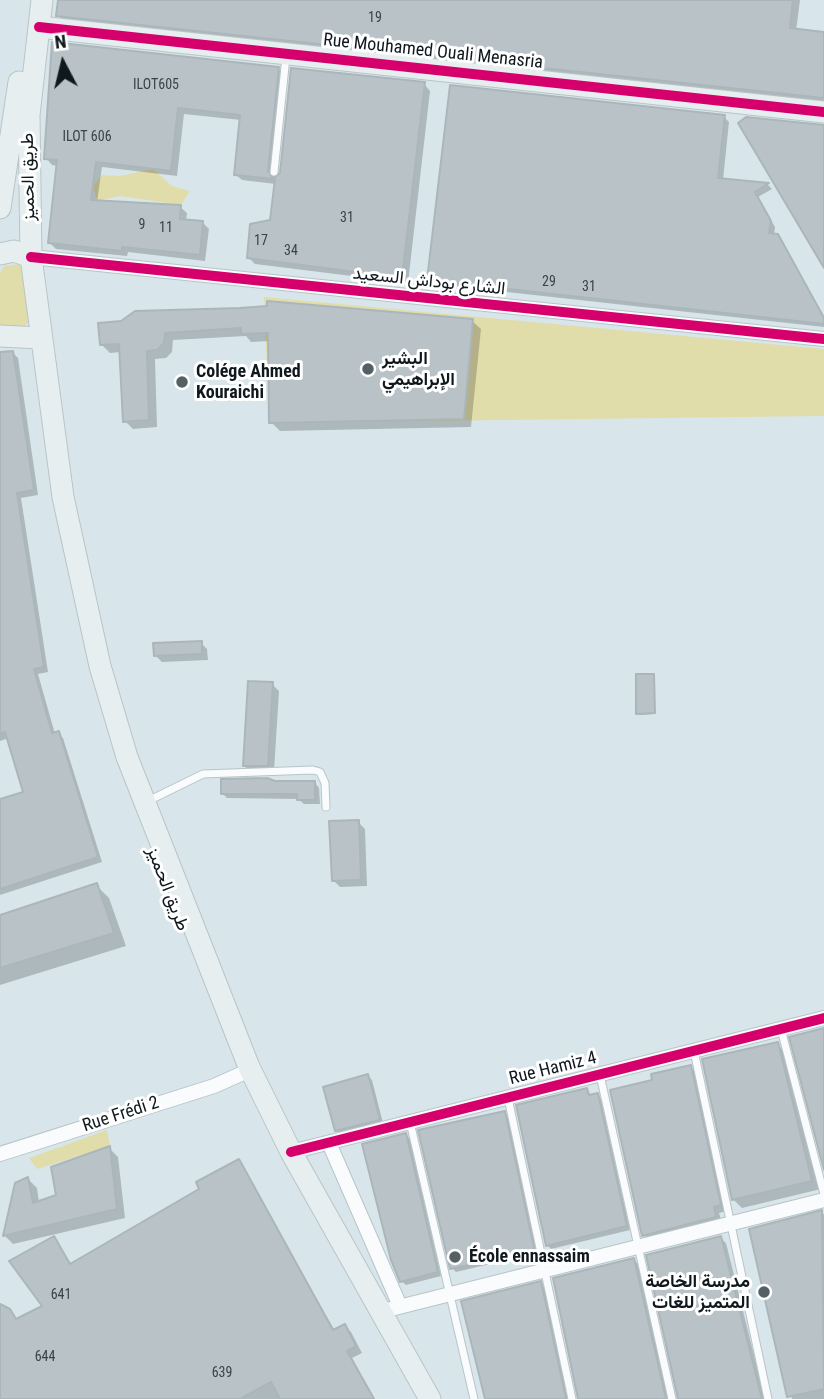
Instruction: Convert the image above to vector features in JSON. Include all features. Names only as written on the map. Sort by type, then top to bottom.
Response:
[{"type":"main road","points":[[0,208],[29,0]]},
{"type":"main road","name":"طريق الحميز","points":[[42,0],[31,97],[28,156],[34,338],[52,499],[89,668],[117,760],[241,1074],[281,1157],[418,1399]]},
{"type":"main road","name":"Rue Mouhamed Ouali Menasria","points":[[39,27],[824,112]]},
{"type":"main road","points":[[0,254],[14,251],[31,257]]},
{"type":"main road","points":[[0,336],[34,338]]},
{"type":"main road","name":"طريق الحميز","points":[[34,338],[63,497],[100,666],[145,803],[250,1067],[291,1153],[430,1399]]},
{"type":"street","name":"الشارع بوداش السعيد","points":[[31,257],[824,340]]},
{"type":"street","name":"Rue Hamiz 4","points":[[291,1153],[824,1018]]},
{"type":"street","name":"Rue Frédi 2","points":[[0,1154],[214,1086],[241,1074]]},
{"type":"street","points":[[329,1143],[400,1306]]},
{"type":"street","points":[[379,1312],[824,1200]]},
{"type":"lane","points":[[274,172],[287,54]]},
{"type":"lane","points":[[145,803],[203,774],[313,771],[320,772],[325,783],[326,807]]},
{"type":"lane","points":[[781,1029],[824,1195]]},
{"type":"lane","points":[[694,1051],[768,1399]]},
{"type":"lane","points":[[600,1075],[672,1399]]},
{"type":"lane","points":[[508,1098],[572,1399]]},
{"type":"lane","points":[[409,1121],[474,1399]]},
{"type":"shaded area","points":[[153,169],[172,186],[190,191],[181,205],[120,196],[97,201],[93,186],[102,175],[119,176]]},
{"type":"shaded area","points":[[19,264],[25,270],[30,320],[22,330],[0,328],[0,273],[4,266]]},
{"type":"shaded area","points":[[264,297],[824,349],[824,416],[269,423]]},
{"type":"shaded area","points":[[107,1130],[110,1146],[37,1169],[29,1158]]},
{"type":"building","points":[[58,0],[793,0],[790,28],[824,32],[824,98],[56,16]]},
{"type":"building","points":[[52,42],[279,67],[268,171],[273,178],[280,173],[291,68],[425,82],[402,278],[247,258],[250,224],[270,220],[275,179],[234,175],[240,115],[178,108],[171,171],[96,162],[91,200],[181,205],[180,219],[203,221],[200,255],[122,247],[122,251],[48,243],[57,160],[44,159]]},
{"type":"building","points":[[450,85],[725,115],[718,178],[769,183],[755,192],[771,221],[769,233],[778,234],[824,318],[824,324],[427,280]]},
{"type":"building","points":[[746,117],[824,125],[824,268],[738,123]]},
{"type":"building","name":"البشير الإبراهيمي","points":[[267,301],[473,319],[464,419],[269,423],[268,333],[241,334],[241,328],[165,333],[164,343],[157,350],[147,351],[149,420],[123,422],[119,344],[100,345],[98,323],[121,321],[135,311],[267,306]]},
{"type":"building","points":[[13,351],[34,490],[17,493],[44,667],[34,669],[52,733],[59,731],[98,857],[0,889],[0,799],[23,792],[5,732],[0,734],[0,352]]},
{"type":"building","points":[[202,641],[202,654],[154,656],[153,643]]},
{"type":"building","points":[[636,674],[654,674],[655,713],[636,714]]},
{"type":"building","points":[[248,681],[273,682],[268,766],[243,766]]},
{"type":"building","points":[[267,778],[275,781],[315,781],[315,800],[297,800],[297,794],[221,794],[221,779]]},
{"type":"building","points":[[359,820],[361,880],[332,881],[329,821]]},
{"type":"building","points":[[97,883],[114,933],[0,968],[0,915]]},
{"type":"building","points":[[824,1028],[824,1170],[789,1037]]},
{"type":"building","points":[[778,1042],[812,1181],[732,1200],[702,1059]]},
{"type":"building","points":[[691,1065],[721,1205],[714,1207],[716,1217],[642,1236],[610,1090],[652,1080],[651,1074]]},
{"type":"building","points":[[368,1074],[380,1120],[335,1131],[323,1087]]},
{"type":"building","points":[[587,1088],[589,1095],[598,1093],[627,1226],[546,1246],[516,1105]]},
{"type":"building","points":[[505,1111],[534,1248],[531,1252],[450,1269],[418,1130]]},
{"type":"building","points":[[406,1133],[438,1272],[400,1282],[391,1260],[362,1144]]},
{"type":"building","points":[[110,1146],[117,1209],[3,1236],[15,1183],[28,1177],[33,1203],[56,1195],[51,1167]]},
{"type":"building","points":[[239,1159],[333,1330],[345,1324],[356,1346],[347,1351],[374,1399],[280,1399],[271,1382],[240,1399],[0,1399],[0,1304],[10,1309],[16,1319],[42,1306],[9,1261],[54,1236],[70,1264],[199,1189],[196,1182]]},
{"type":"building","points":[[822,1210],[824,1389],[787,1397],[749,1229]]},
{"type":"building","points":[[721,1236],[762,1399],[678,1399],[646,1255]]},
{"type":"building","points":[[634,1258],[666,1399],[578,1399],[553,1278]]},
{"type":"building","points":[[541,1281],[566,1399],[485,1399],[461,1301]]},
{"type":"cycle path","points":[[39,27],[824,112]]},
{"type":"cycle path","points":[[31,257],[824,339]]},
{"type":"cycle path","points":[[291,1152],[824,1018]]},
{"type":"place","name":"البشير الإبراهيمي","points":[[368,369]]},
{"type":"place","name":"Colége Ahmed Kouraichi","points":[[182,382]]},
{"type":"place","name":"École ennassaim","points":[[455,1257]]},
{"type":"place","name":"مدرسة الخاصة المتميز للغات","points":[[764,1292]]}]
